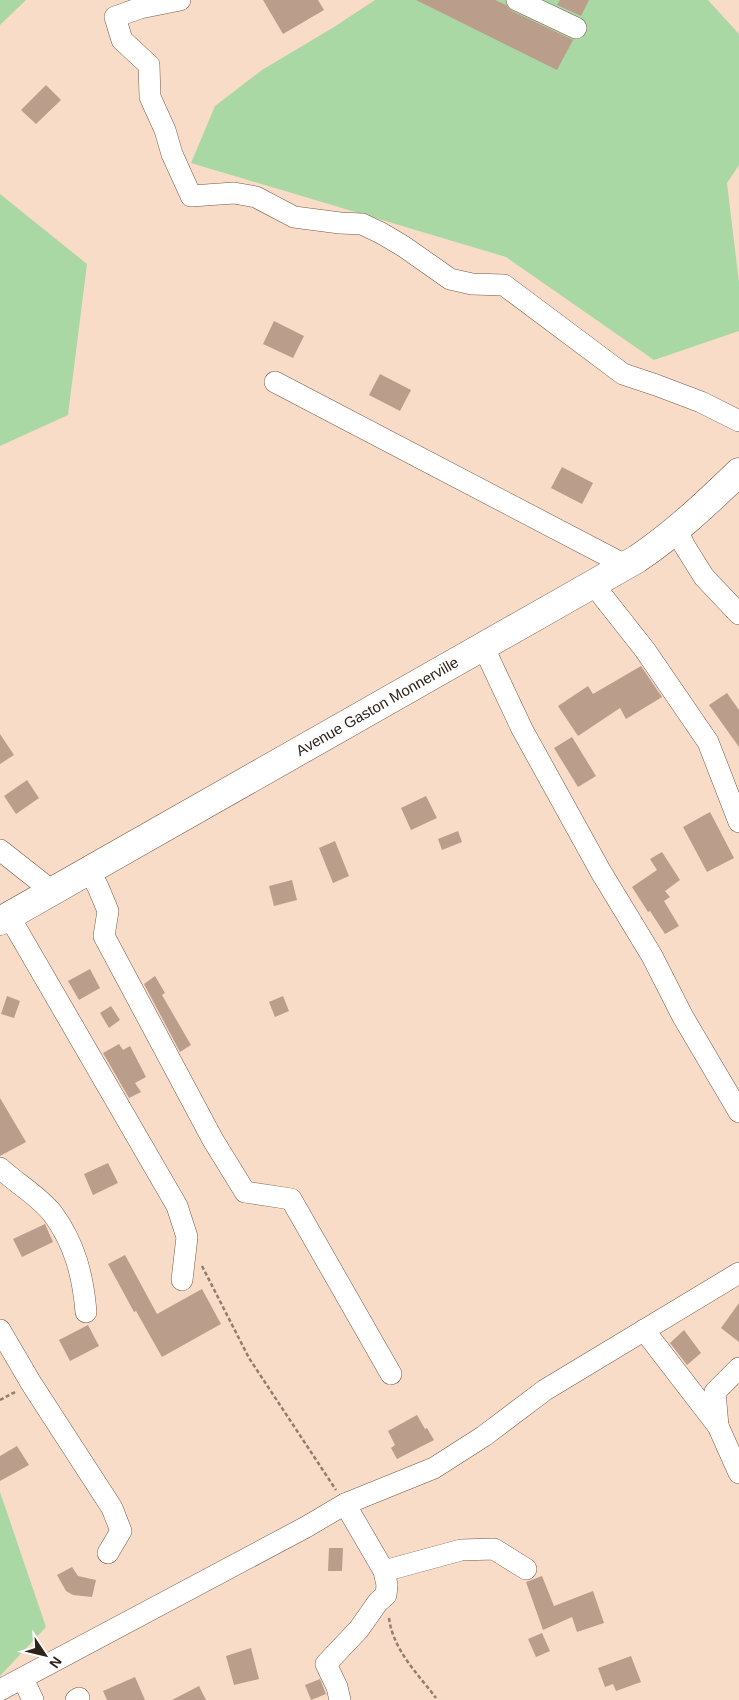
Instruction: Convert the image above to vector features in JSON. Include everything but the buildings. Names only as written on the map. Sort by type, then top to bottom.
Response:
[{"type":"main road","name":"Avenue Gaston Monnerville","points":[[4,918],[625,565],[658,544],[677,529],[739,472]]},
{"type":"street","points":[[180,0],[140,8],[115,17],[122,40],[149,66],[150,97],[191,196],[234,193],[256,197],[294,217],[340,224],[362,224],[403,246],[450,279],[472,284],[504,285],[623,374],[701,402],[739,421]]},
{"type":"street","points":[[531,3],[576,28]]},
{"type":"street","points":[[275,382],[625,565]]},
{"type":"street","points":[[677,529],[684,545],[704,577],[739,614]]},
{"type":"street","points":[[593,584],[645,650],[708,742],[739,822]]},
{"type":"street","points":[[483,646],[522,729],[601,872],[652,956],[683,1017],[739,1112]]},
{"type":"street","points":[[0,850],[52,892]]},
{"type":"street","points":[[89,871],[108,911],[104,936],[213,1140],[245,1192],[290,1199],[391,1374]]},
{"type":"street","points":[[4,918],[177,1206],[188,1237],[182,1280]]},
{"type":"street","points":[[0,1168],[36,1197],[53,1214],[73,1249],[84,1284],[86,1312]]},
{"type":"street","points":[[0,1690],[306,1527],[345,1504],[434,1468],[484,1436],[545,1390],[739,1273]]},
{"type":"street","points":[[0,1330],[31,1384],[112,1508],[121,1532],[108,1553]]},
{"type":"street","points":[[644,1330],[718,1426],[739,1472]]},
{"type":"street","points":[[718,1426],[715,1392],[739,1368]]},
{"type":"street","points":[[340,1700],[326,1664],[359,1629],[378,1602],[386,1595],[387,1585],[384,1571],[345,1504]]},
{"type":"street","points":[[384,1571],[461,1550],[494,1549],[526,1569]]},
{"type":"street","points":[[23,1679],[33,1700]]},
{"type":"path","points":[[188,1237],[249,1358],[345,1504]]},
{"type":"path","points":[[386,1595],[390,1626],[401,1652],[436,1698]]},
{"type":"green space","points":[[0,0],[26,0],[0,25]]},
{"type":"green space","points":[[375,0],[708,0],[739,34],[739,165],[727,183],[739,283],[739,331],[654,360],[506,257],[191,163],[215,106],[262,70]]},
{"type":"green space","points":[[0,194],[87,264],[68,415],[0,446]]},
{"type":"green space","points":[[0,1492],[46,1627],[0,1676]]}]
